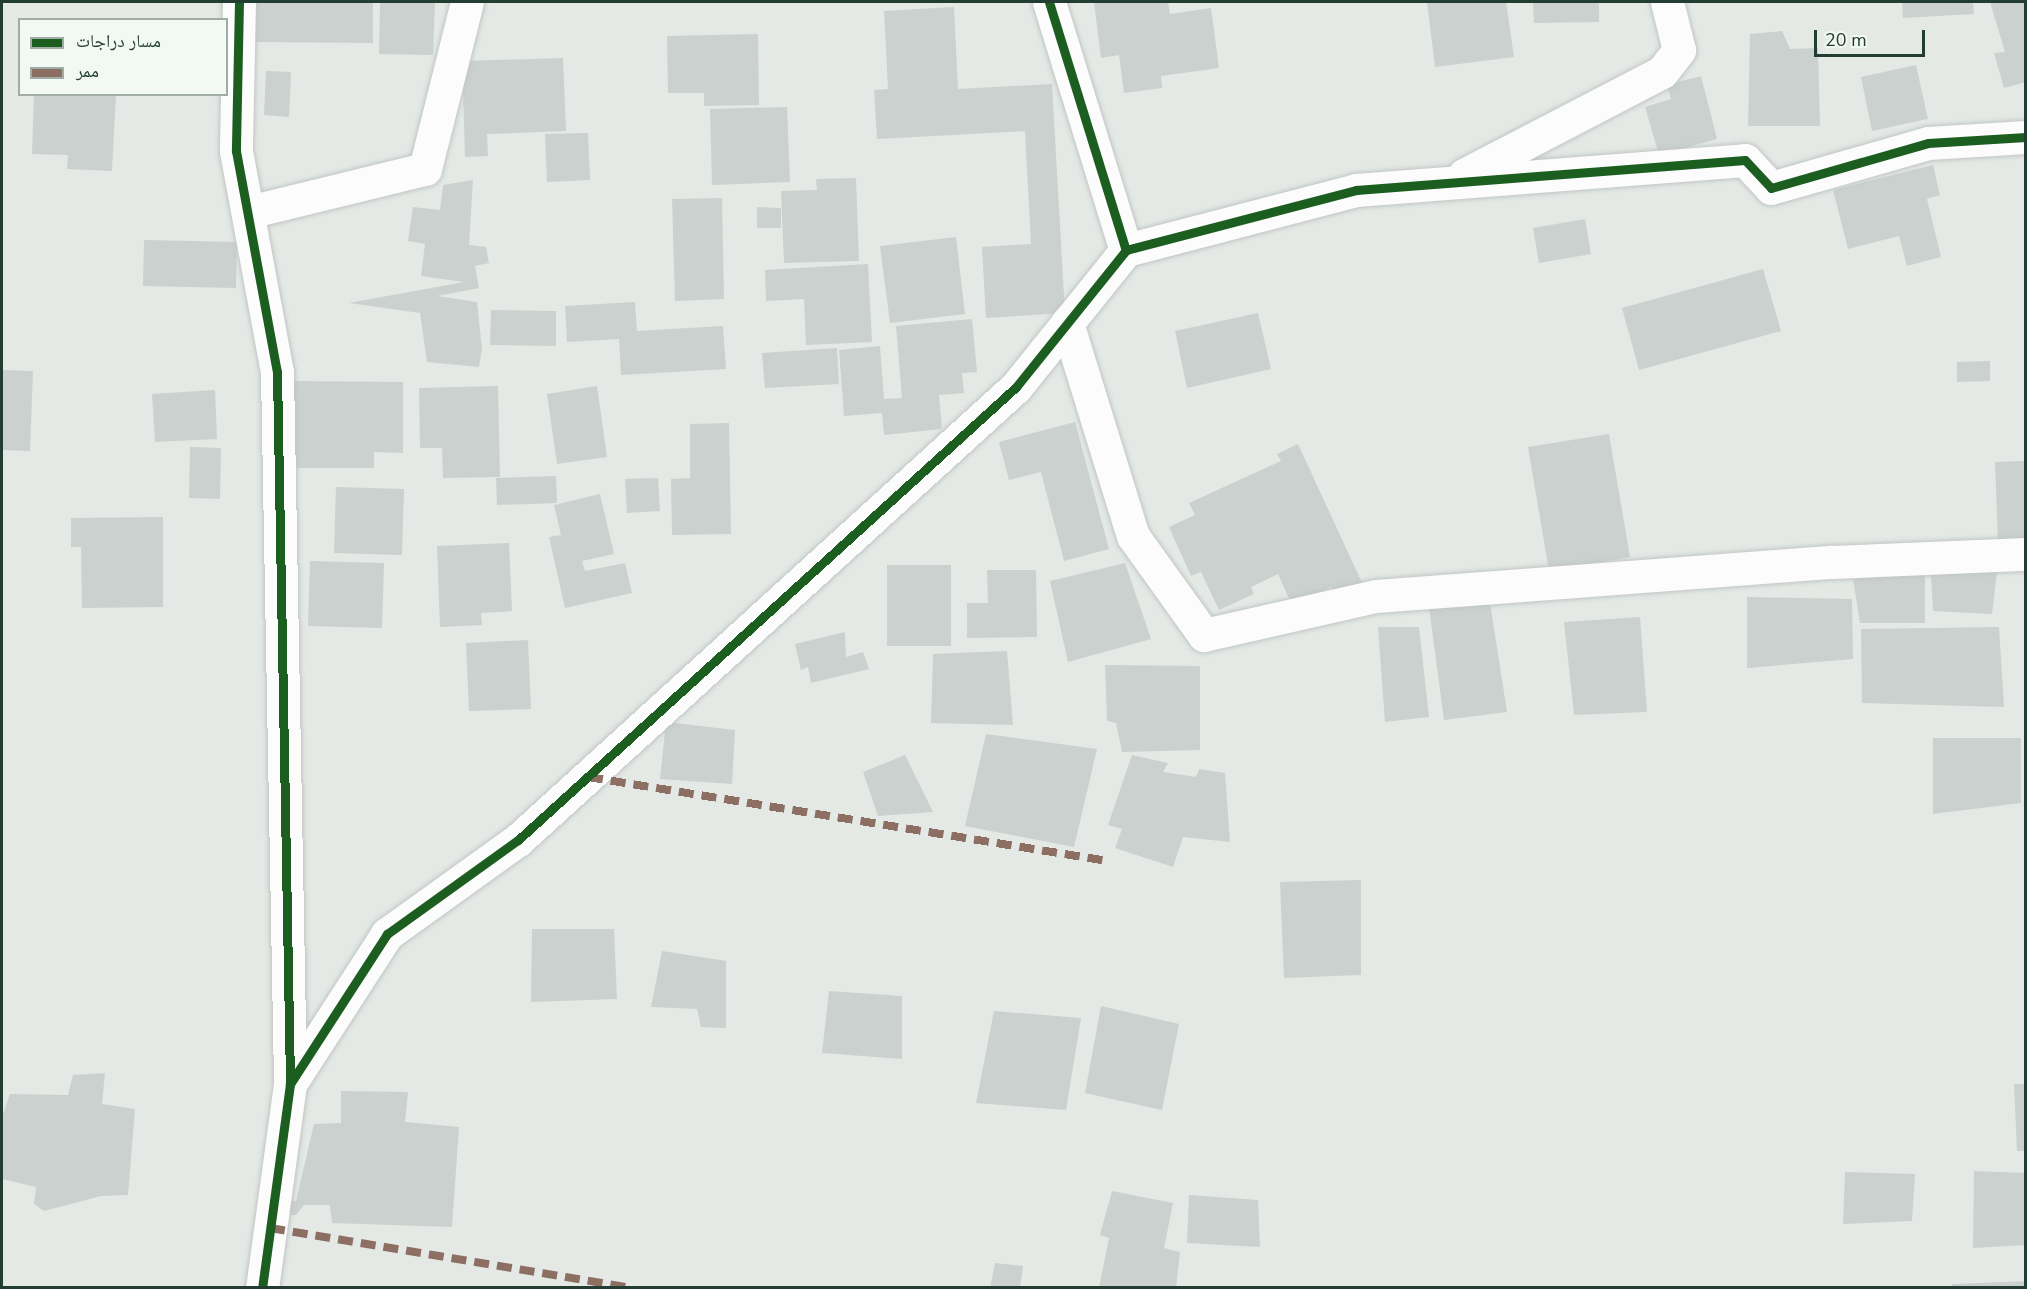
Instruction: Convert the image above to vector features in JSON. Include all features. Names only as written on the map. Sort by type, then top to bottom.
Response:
[{"type":"street","points":[[239,2],[236,151],[277,372],[290,1084],[262,1287]]},
{"type":"street","points":[[248,212],[425,169],[467,2]]},
{"type":"street","points":[[1048,2],[1126,250]]},
{"type":"street","points":[[1450,182],[1662,72],[1679,50],[1671,4]]},
{"type":"street","points":[[290,1084],[387,934],[518,840],[1016,387],[1126,250],[1356,190],[1745,160],[1771,188],[1928,143],[2025,137]]},
{"type":"street","points":[[1067,323],[1133,536],[1204,635],[1376,596],[1832,562],[2025,554]]},
{"type":"building","points":[[251,2],[373,2],[373,43],[251,42]]},
{"type":"building","points":[[380,2],[435,2],[433,55],[379,54]]},
{"type":"building","points":[[1094,2],[1168,2],[1170,14],[1211,8],[1219,68],[1161,76],[1162,88],[1124,93],[1119,55],[1101,58]]},
{"type":"building","points":[[1427,2],[1506,2],[1514,57],[1435,67]]},
{"type":"building","points":[[1533,2],[1599,2],[1599,22],[1534,23]]},
{"type":"building","points":[[1902,2],[1973,2],[1974,14],[1903,18]]},
{"type":"building","points":[[1990,2],[2026,2],[2026,82],[2004,88],[1994,53],[2005,52]]},
{"type":"building","points":[[954,7],[958,89],[1052,84],[1065,313],[986,318],[982,247],[1031,244],[1025,131],[877,139],[874,90],[888,89],[884,11]]},
{"type":"building","points":[[1782,31],[1790,49],[1818,48],[1820,126],[1748,126],[1750,34]]},
{"type":"building","points":[[758,34],[759,105],[704,106],[704,93],[668,93],[667,36]]},
{"type":"building","points":[[563,58],[566,131],[487,134],[488,156],[465,157],[462,61]]},
{"type":"building","points":[[1916,65],[1928,119],[1872,131],[1861,77]]},
{"type":"building","points":[[266,71],[291,72],[289,117],[264,115]]},
{"type":"building","points":[[1701,76],[1717,139],[1659,155],[1645,107],[1671,99],[1667,85]]},
{"type":"building","points":[[34,96],[116,96],[112,171],[67,169],[68,155],[32,154]]},
{"type":"building","points":[[787,107],[790,182],[712,185],[710,109]]},
{"type":"building","points":[[588,133],[590,180],[547,182],[545,134]]},
{"type":"building","points":[[1933,165],[1940,195],[1927,199],[1941,257],[1907,266],[1899,236],[1848,249],[1833,190]]},
{"type":"building","points":[[856,178],[859,261],[784,263],[781,191],[817,190],[816,179]]},
{"type":"building","points":[[473,180],[469,245],[486,247],[489,263],[475,266],[479,288],[437,296],[477,302],[482,349],[479,367],[427,362],[420,313],[349,303],[464,282],[421,276],[425,244],[408,241],[413,207],[440,210],[443,185]]},
{"type":"building","points":[[722,198],[724,299],[675,301],[672,199]]},
{"type":"building","points":[[757,207],[781,208],[781,228],[757,228]]},
{"type":"building","points":[[1585,219],[1591,254],[1539,263],[1533,228]]},
{"type":"building","points":[[956,237],[965,314],[890,323],[880,246]]},
{"type":"building","points":[[144,240],[237,242],[236,288],[143,286]]},
{"type":"building","points":[[868,264],[872,342],[806,345],[804,299],[766,301],[765,270]]},
{"type":"building","points":[[1763,269],[1781,331],[1639,370],[1622,308]]},
{"type":"building","points":[[635,302],[637,331],[723,326],[726,369],[621,375],[619,339],[567,342],[565,306]]},
{"type":"building","points":[[491,310],[556,311],[556,346],[490,345]]},
{"type":"building","points":[[1258,313],[1271,369],[1187,388],[1175,331]]},
{"type":"building","points":[[972,319],[977,372],[962,373],[964,393],[939,395],[942,429],[884,435],[882,413],[844,416],[839,350],[880,346],[884,399],[902,398],[896,326]]},
{"type":"building","points":[[837,348],[839,384],[765,388],[762,353]]},
{"type":"building","points":[[1990,361],[1990,381],[1957,382],[1957,362]]},
{"type":"building","points":[[2,370],[33,371],[30,451],[2,450]]},
{"type":"building","points":[[288,381],[403,382],[403,453],[374,452],[374,468],[288,468]]},
{"type":"building","points":[[498,386],[500,477],[443,478],[442,448],[420,448],[419,388]]},
{"type":"building","points":[[597,386],[607,457],[557,464],[547,394]]},
{"type":"building","points":[[215,390],[217,439],[155,442],[152,394]]},
{"type":"building","points":[[1075,422],[1109,549],[1064,561],[1041,472],[1009,480],[999,442]]},
{"type":"building","points":[[729,423],[731,534],[672,535],[671,479],[690,478],[690,424]]},
{"type":"building","points":[[1609,434],[1630,557],[1549,571],[1528,447]]},
{"type":"building","points":[[1298,444],[1364,587],[1337,600],[1331,587],[1292,605],[1278,574],[1251,587],[1254,594],[1219,610],[1201,572],[1191,576],[1169,527],[1195,515],[1189,503],[1281,461],[1277,454]]},
{"type":"building","points":[[190,447],[221,448],[220,499],[189,498]]},
{"type":"building","points":[[2026,461],[2026,541],[1998,542],[1995,462]]},
{"type":"building","points":[[556,476],[557,503],[497,505],[496,478]]},
{"type":"building","points":[[658,478],[660,511],[627,513],[625,479]]},
{"type":"building","points":[[336,487],[404,489],[402,555],[334,553]]},
{"type":"building","points":[[600,494],[614,554],[582,561],[585,571],[625,563],[632,593],[565,608],[549,537],[561,535],[554,505]]},
{"type":"building","points":[[163,517],[163,607],[82,608],[81,547],[71,547],[71,518]]},
{"type":"building","points":[[509,543],[512,611],[481,613],[482,625],[440,627],[437,546]]},
{"type":"building","points":[[310,561],[384,563],[382,628],[308,626]]},
{"type":"building","points":[[1125,563],[1151,639],[1068,662],[1050,581]]},
{"type":"building","points":[[887,565],[951,565],[951,646],[887,646]]},
{"type":"building","points":[[987,570],[1036,570],[1037,637],[967,638],[967,603],[988,603]]},
{"type":"building","points":[[1997,571],[1992,614],[1933,611],[1931,574]]},
{"type":"building","points":[[1925,574],[1925,623],[1860,623],[1853,579]]},
{"type":"building","points":[[1747,597],[1852,599],[1853,659],[1747,668]]},
{"type":"building","points":[[1490,603],[1507,712],[1444,720],[1429,607]]},
{"type":"building","points":[[1640,617],[1647,712],[1574,715],[1564,622]]},
{"type":"building","points":[[1378,627],[1419,627],[1429,717],[1385,722]]},
{"type":"building","points":[[1999,627],[2004,707],[1862,703],[1861,629]]},
{"type":"building","points":[[845,632],[846,657],[863,652],[869,669],[811,683],[808,667],[801,670],[795,644]]},
{"type":"building","points":[[528,640],[531,709],[469,711],[466,643]]},
{"type":"building","points":[[1007,651],[1013,725],[931,723],[933,654]]},
{"type":"building","points":[[1105,665],[1200,666],[1200,750],[1122,752],[1116,723],[1107,721]]},
{"type":"building","points":[[666,722],[735,730],[732,784],[660,779]]},
{"type":"building","points":[[986,734],[1097,749],[1074,847],[965,826]]},
{"type":"building","points":[[1933,738],[2021,738],[2021,803],[1933,814]]},
{"type":"building","points":[[905,755],[933,812],[878,816],[863,772]]},
{"type":"building","points":[[1132,755],[1168,763],[1163,772],[1196,777],[1199,769],[1225,773],[1230,842],[1183,837],[1173,867],[1115,848],[1122,829],[1108,825]]},
{"type":"building","points":[[1361,880],[1361,975],[1284,978],[1280,882]]},
{"type":"building","points":[[532,929],[614,929],[617,999],[531,1002]]},
{"type":"building","points":[[662,951],[726,961],[726,1028],[701,1027],[697,1009],[651,1007]]},
{"type":"building","points":[[829,991],[902,996],[902,1059],[822,1053]]},
{"type":"building","points":[[1101,1006],[1179,1024],[1162,1110],[1085,1093]]},
{"type":"building","points":[[994,1011],[1081,1018],[1066,1110],[976,1103]]},
{"type":"building","points":[[105,1073],[102,1104],[135,1109],[128,1195],[101,1196],[44,1211],[34,1204],[36,1187],[2,1179],[2,1117],[10,1094],[68,1095],[73,1075]]},
{"type":"building","points":[[2014,1084],[2026,1084],[2026,1151],[2017,1151]]},
{"type":"building","points":[[341,1091],[408,1092],[405,1122],[459,1127],[452,1227],[332,1223],[330,1205],[304,1205],[296,1215],[278,1214],[274,1198],[296,1201],[314,1124],[341,1123]]},
{"type":"building","points":[[1974,1171],[2026,1173],[2026,1245],[1973,1248]]},
{"type":"building","points":[[1845,1172],[1915,1174],[1912,1221],[1843,1224]]},
{"type":"building","points":[[1112,1191],[1173,1203],[1164,1248],[1180,1252],[1176,1288],[1099,1288],[1109,1238],[1100,1235]]},
{"type":"building","points":[[1189,1195],[1258,1200],[1260,1247],[1187,1243]]},
{"type":"building","points":[[995,1263],[1023,1266],[1020,1288],[990,1288]]},
{"type":"building","points":[[2026,1281],[2026,1288],[1952,1288],[1952,1284]]},
{"type":"marked path","points":[[588,777],[1108,861]]},
{"type":"marked path","points":[[270,1228],[633,1288]]},
{"type":"cycle path","points":[[239,2],[236,151],[277,372],[290,1084],[262,1288]]},
{"type":"cycle path","points":[[1049,2],[1126,250],[1356,190],[1745,160],[1771,188],[1928,143],[2026,137]]},
{"type":"cycle path","points":[[290,1084],[387,934],[518,840],[1016,387],[1126,250]]}]
